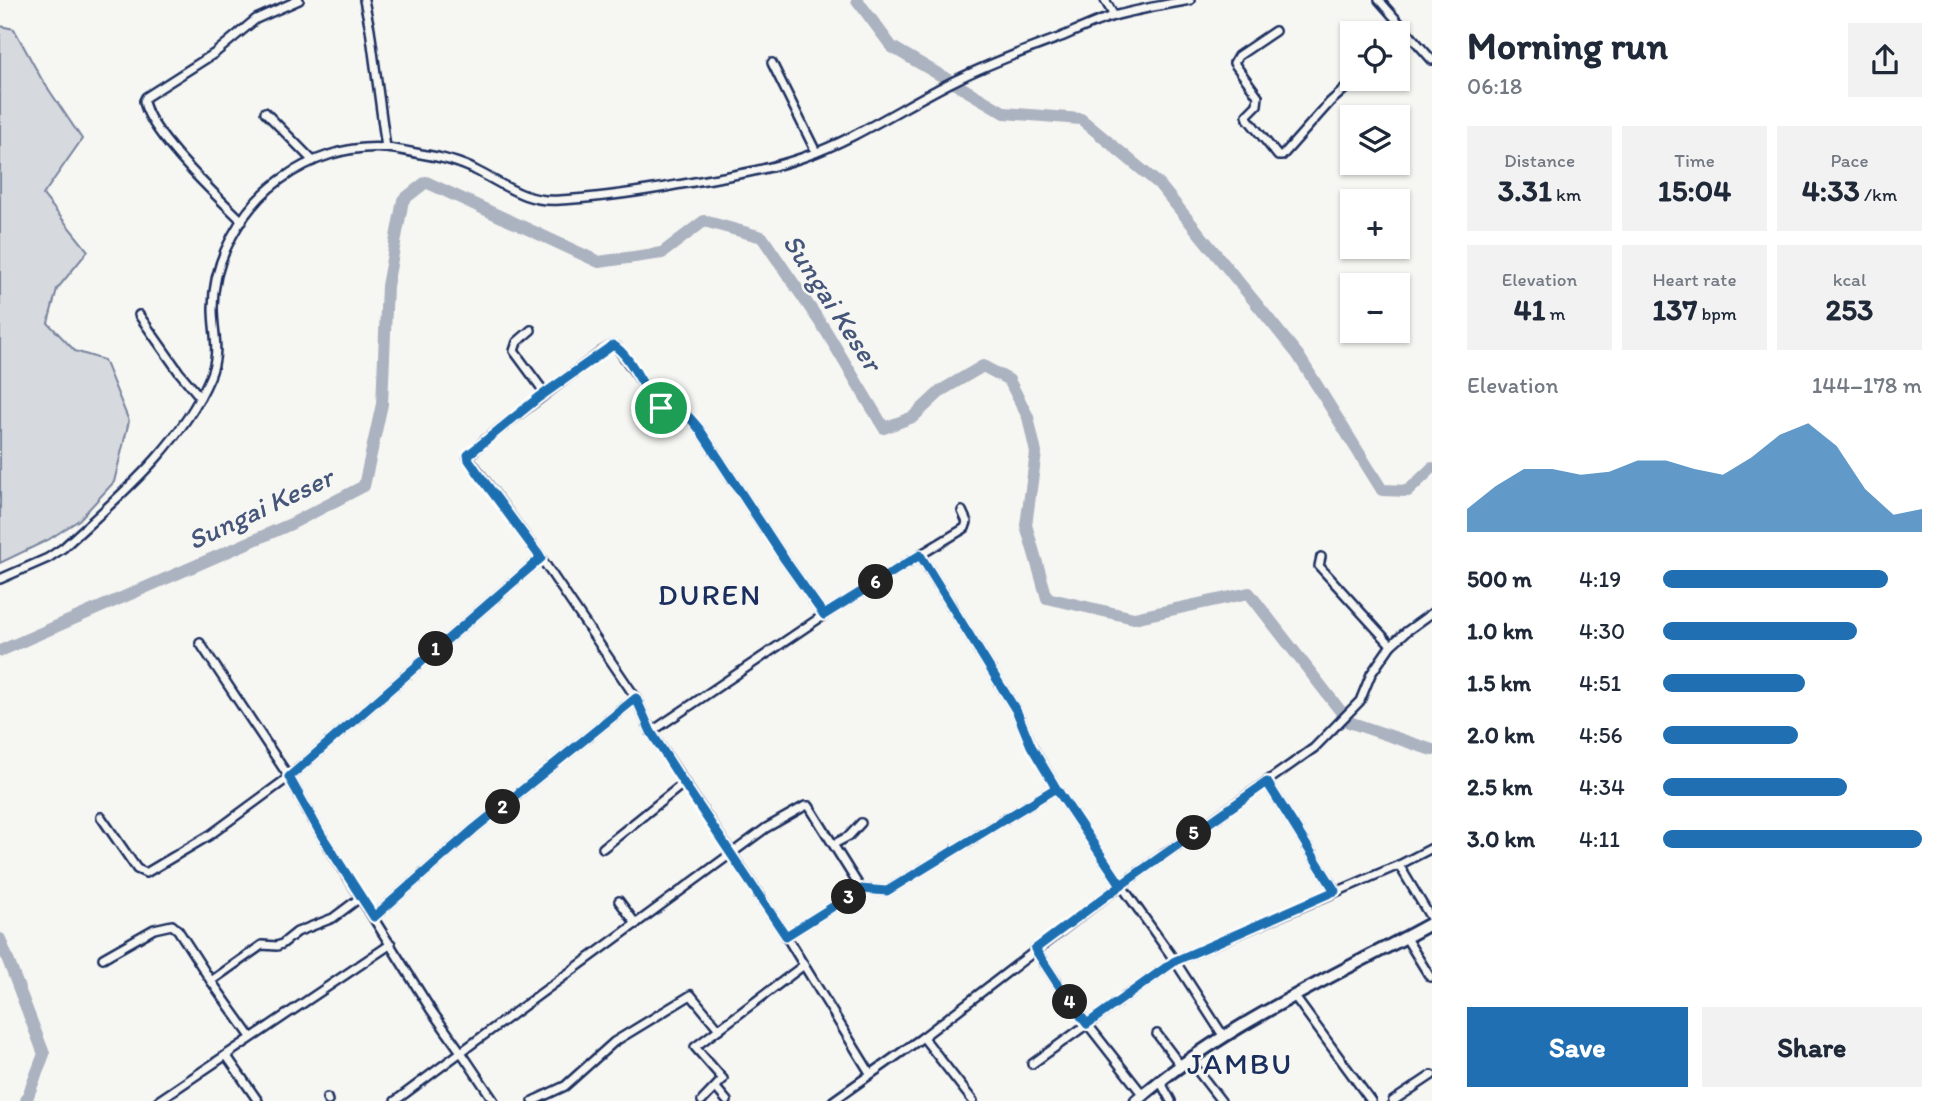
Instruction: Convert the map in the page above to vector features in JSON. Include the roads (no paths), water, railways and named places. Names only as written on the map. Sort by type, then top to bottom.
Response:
[{"type":"highway","points":[[1140,1098],[1224,1037],[1432,922]]},
{"type":"street","points":[[242,221],[153,124],[144,101],[146,97],[229,43],[257,19],[299,0]]},
{"type":"street","points":[[364,0],[386,148]]},
{"type":"street","points":[[1105,0],[1114,16]]},
{"type":"street","points":[[0,579],[48,558],[63,548],[146,469],[181,427],[200,397],[216,358],[213,310],[218,274],[230,241],[251,207],[280,180],[313,161],[337,152],[386,148],[441,157],[474,169],[507,189],[537,201],[617,195],[727,178],[816,152],[870,128],[956,80],[995,62],[1114,16],[1190,0]]},
{"type":"street","points":[[1379,0],[1398,21]]},
{"type":"street","points":[[1275,31],[1238,56],[1234,63],[1258,96],[1257,104],[1248,119],[1278,156],[1282,156],[1342,91]]},
{"type":"street","points":[[1410,35],[1432,61]]},
{"type":"street","points":[[772,63],[816,152]]},
{"type":"street","points":[[265,112],[313,161]]},
{"type":"street","points":[[139,315],[200,397]]},
{"type":"street","points":[[531,330],[517,342],[514,351],[545,393]]},
{"type":"street","points":[[824,615],[700,430],[683,411],[661,408],[617,347],[610,346],[545,393],[468,457],[541,558],[636,698],[651,732],[786,936],[870,1073]]},
{"type":"street","points":[[651,732],[824,615],[965,528],[967,522],[962,511]]},
{"type":"street","points":[[920,555],[1017,712],[1031,746],[1056,788],[1224,1037]]},
{"type":"street","points":[[1321,557],[1320,566],[1391,645]]},
{"type":"street","points":[[101,817],[138,869],[146,873],[209,835],[289,777],[541,558]]},
{"type":"street","points":[[833,1101],[923,1037],[1121,885],[1314,748],[1360,701],[1371,674],[1391,645],[1432,613]]},
{"type":"street","points":[[200,643],[289,777],[322,836],[494,1101]]},
{"type":"street","points":[[374,917],[474,829],[636,698]]},
{"type":"street","points":[[1267,782],[1335,891]]},
{"type":"street","points":[[603,848],[684,783]]},
{"type":"street","points":[[786,936],[861,889],[887,891],[1056,788]]},
{"type":"street","points":[[395,1101],[765,828],[805,806],[811,809],[861,889]]},
{"type":"street","points":[[834,844],[849,836],[860,823]]},
{"type":"street","points":[[1032,1064],[1175,961],[1399,865],[1432,848]]},
{"type":"street","points":[[1399,865],[1432,922]]},
{"type":"street","points":[[211,981],[262,945],[282,944],[297,932],[333,918],[361,897]]},
{"type":"street","points":[[620,901],[636,924]]},
{"type":"street","points":[[103,958],[154,929],[172,925],[251,1037]]},
{"type":"street","points":[[1406,938],[1430,976]]},
{"type":"street","points":[[158,1101],[391,944]]},
{"type":"street","points":[[1035,949],[1140,1098]]},
{"type":"street","points":[[702,1101],[723,1079],[695,1047],[804,965]]},
{"type":"street","points":[[533,1101],[565,1086],[614,1042],[691,995],[719,1029]]},
{"type":"street","points":[[1295,997],[1371,1101]]},
{"type":"street","points":[[1157,1034],[1221,1101]]},
{"type":"street","points":[[923,1037],[973,1101]]},
{"type":"street","points":[[226,1055],[258,1101]]},
{"type":"street","points":[[1393,1101],[1432,1075]]},
{"type":"street","points":[[1160,1081],[1171,1101]]},
{"type":"street","points":[[716,1088],[727,1101]]},
{"type":"waterway","points":[[857,0],[892,47],[1005,113],[1081,119],[1159,184],[1298,355],[1382,490],[1408,491],[1432,468]]},
{"type":"waterway","name":"Sungai Keser","points":[[0,651],[291,524],[364,486],[382,404],[387,286],[403,200],[426,182],[599,262],[662,253],[704,221],[762,237],[826,331],[884,428],[913,417],[942,390],[983,366],[1009,380],[1028,417],[1036,453],[1026,525],[1047,598],[1134,618],[1249,593],[1349,722],[1432,750]]},
{"type":"waterway","name":"Sungai Keser","points":[[0,939],[44,1054],[26,1101]]},
{"type":"district","name":"DUREN","points":[[710,595]]},
{"type":"district","name":"JAMBU","points":[[1240,1064]]}]
